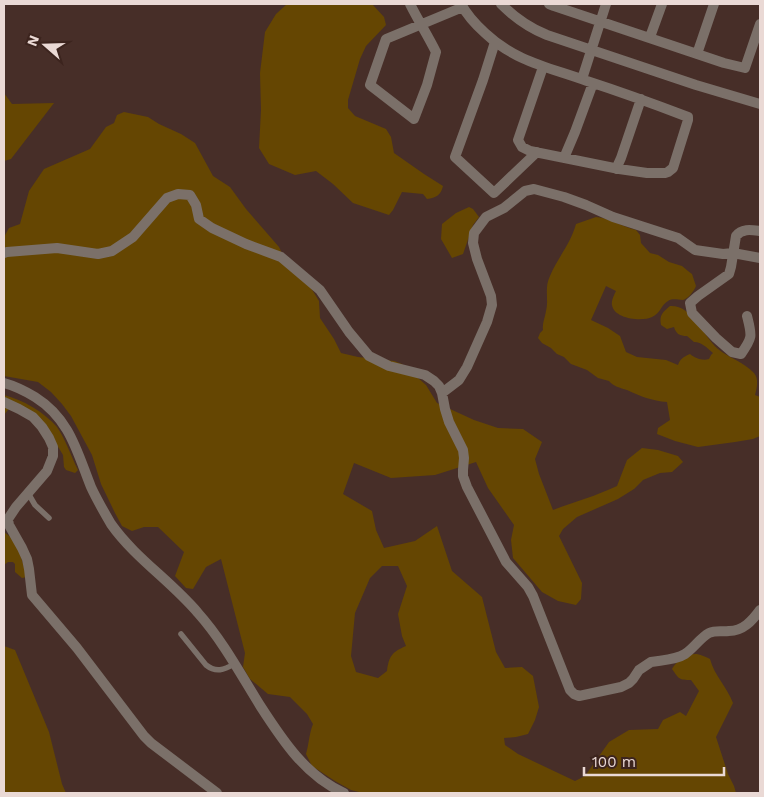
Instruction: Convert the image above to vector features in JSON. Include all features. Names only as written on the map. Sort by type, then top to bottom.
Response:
[{"type":"street","points":[[410,4],[422,24],[436,52],[414,119],[370,85],[386,39],[422,24],[462,6],[474,23],[495,42],[519,58],[641,99],[688,117],[674,168],[665,173],[616,169],[522,147],[518,140],[543,67]]},
{"type":"street","points":[[501,4],[518,19],[535,30],[705,88],[760,104]]},
{"type":"street","points":[[549,4],[724,63],[745,68],[760,24]]},
{"type":"street","points":[[582,79],[606,4]]},
{"type":"street","points":[[650,37],[662,4]]},
{"type":"street","points":[[697,54],[714,4]]},
{"type":"street","points":[[495,42],[455,157],[494,193],[537,152]]},
{"type":"street","points":[[564,158],[593,83]]},
{"type":"street","points":[[616,169],[641,99]]},
{"type":"street","points":[[442,393],[459,380],[467,366],[487,322],[492,305],[491,296],[477,260],[473,243],[474,233],[486,217],[504,208],[525,191],[534,188],[572,200],[613,217],[678,238],[695,250],[723,254],[733,253],[760,258]]},
{"type":"street","points":[[4,253],[57,248],[98,254],[112,251],[133,237],[167,198],[178,194],[190,195],[196,205],[199,219],[212,228],[246,244],[281,257],[320,290],[349,332],[369,356],[389,366],[425,375],[439,386],[449,422],[463,450],[462,470],[467,487],[506,562],[528,587],[533,596],[570,690],[574,694],[579,696],[621,687],[633,679],[640,670],[651,662],[681,656],[706,635],[713,632],[734,631],[742,628],[752,621],[760,610]]},
{"type":"street","points":[[747,316],[752,334],[741,354],[732,352],[716,338],[692,313],[690,303],[729,274],[736,236],[739,232],[743,230],[760,231]]},
{"type":"street","points":[[4,383],[37,398],[62,421],[71,436],[97,500],[112,524],[132,550],[199,614],[224,647],[278,734],[302,763],[314,775],[344,793]]},
{"type":"street","points":[[4,402],[33,417],[42,427],[53,447],[53,456],[47,472],[11,513],[8,522],[27,559],[30,589],[33,598],[77,648],[144,736],[217,793]]},
{"type":"lane","points":[[28,493],[35,506],[49,518]]},
{"type":"lane","points":[[181,634],[206,665],[215,671],[226,669],[234,664]]},
{"type":"shaded area","points":[[287,4],[372,4],[384,17],[386,25],[366,46],[360,59],[348,100],[348,108],[355,116],[386,129],[391,137],[394,153],[443,186],[438,196],[427,199],[423,194],[402,192],[389,215],[353,203],[316,171],[295,175],[269,164],[259,148],[260,73],[265,32],[276,14]]},
{"type":"shaded area","points":[[4,93],[12,104],[54,103],[11,159],[4,161]]},
{"type":"shaded area","points":[[124,112],[148,117],[195,143],[213,176],[230,187],[246,209],[279,247],[291,271],[311,288],[319,301],[320,318],[341,353],[394,361],[402,364],[426,385],[437,403],[474,420],[498,428],[523,429],[542,442],[535,459],[553,510],[617,486],[627,460],[642,448],[658,450],[678,456],[683,462],[672,472],[660,473],[643,480],[634,489],[618,499],[577,517],[563,529],[559,536],[582,583],[581,599],[576,605],[558,601],[542,592],[513,558],[511,540],[514,525],[488,488],[476,462],[435,475],[391,478],[354,463],[343,494],[372,511],[376,530],[384,548],[415,541],[437,526],[452,571],[482,597],[496,652],[505,668],[522,667],[533,676],[539,707],[535,720],[528,734],[504,738],[505,745],[518,754],[575,781],[585,776],[609,742],[629,730],[658,729],[663,720],[680,712],[686,716],[699,691],[691,680],[680,678],[672,669],[683,658],[690,655],[702,655],[710,659],[714,670],[733,703],[716,737],[736,793],[363,793],[351,790],[312,766],[306,754],[313,724],[307,714],[290,697],[268,694],[250,679],[243,667],[245,653],[221,559],[206,567],[193,589],[186,588],[175,576],[184,552],[158,527],[144,527],[132,531],[122,526],[101,484],[92,455],[71,416],[62,404],[38,382],[4,376],[4,237],[9,228],[20,224],[29,191],[44,169],[90,149],[106,127],[114,123],[117,115]],"holes":[[[382,566],[398,566],[407,586],[398,614],[406,646],[397,650],[392,655],[387,671],[378,678],[356,672],[351,656],[355,613],[370,578]]]},
{"type":"shaded area","points":[[469,207],[479,217],[473,225],[463,254],[452,258],[441,239],[442,224],[456,213]]},
{"type":"shaded area","points":[[596,217],[636,230],[640,235],[641,243],[650,253],[682,266],[692,274],[696,286],[685,299],[670,300],[655,316],[635,319],[623,316],[614,310],[612,303],[616,291],[606,286],[591,320],[620,336],[626,352],[637,357],[666,360],[678,365],[682,358],[690,354],[699,359],[709,359],[713,353],[700,343],[694,342],[687,336],[682,336],[674,327],[667,329],[661,325],[662,314],[670,306],[685,310],[718,349],[746,366],[756,375],[755,395],[760,397],[760,436],[753,439],[698,447],[657,434],[658,428],[670,420],[667,402],[646,398],[598,378],[587,370],[571,364],[538,338],[543,330],[547,307],[547,285],[553,269],[571,238],[576,224]]},
{"type":"shaded area","points":[[4,395],[33,407],[57,427],[78,470],[75,473],[66,470],[64,467],[63,455],[54,440],[12,405],[4,415]]},
{"type":"shaded area","points":[[4,532],[17,544],[27,577],[22,578],[15,572],[15,564],[13,562],[8,562],[4,565]]},
{"type":"shaded area","points":[[4,646],[15,650],[49,732],[66,793],[4,793]]}]
